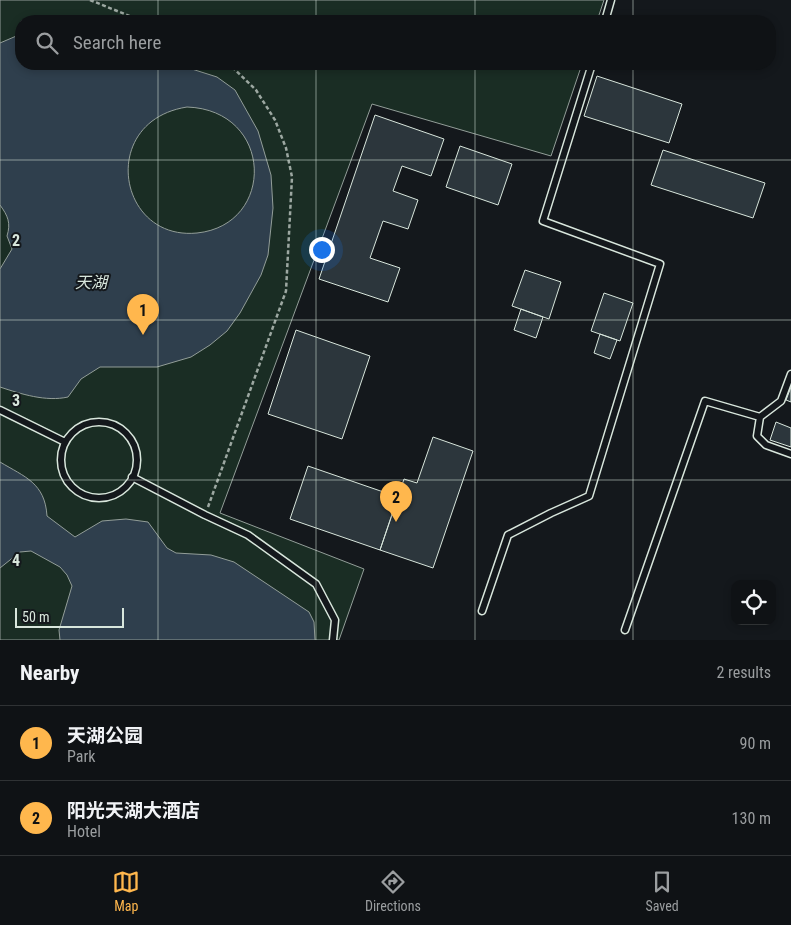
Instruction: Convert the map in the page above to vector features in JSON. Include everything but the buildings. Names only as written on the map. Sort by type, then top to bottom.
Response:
[{"type":"lane","points":[[607,15],[611,0]]},
{"type":"lane","points":[[482,611],[508,535],[589,496],[660,264],[543,221],[590,70]]},
{"type":"lane","points":[[791,374],[781,402],[760,417],[757,436],[766,445],[791,454]]},
{"type":"lane","points":[[625,630],[705,401],[760,417]]},
{"type":"lane","points":[[0,410],[65,442]]},
{"type":"lane","points":[[103,422],[120,428],[132,442],[136,451],[137,460],[132,477],[120,491],[103,497],[94,497],[77,491],[70,485],[62,469],[62,450],[65,442],[70,434],[85,424],[103,422]]},
{"type":"lane","points":[[132,477],[205,516],[248,535],[316,584],[335,620],[333,640]]},
{"type":"path","points":[[90,0],[127,15]]},
{"type":"path","points":[[205,516],[286,290],[288,262],[292,177],[286,148],[266,105],[244,77],[236,70]]},
{"type":"green space","points":[[0,0],[604,0],[599,15],[15,15],[15,70],[580,70],[551,156],[372,104],[220,513],[364,569],[339,640],[0,640]]},
{"type":"water","name":"天湖","points":[[15,37],[15,70],[195,70],[217,77],[235,90],[258,131],[271,175],[273,208],[268,255],[261,275],[240,313],[227,331],[191,357],[157,367],[100,367],[81,379],[68,397],[51,399],[25,395],[0,387],[0,269],[12,249],[7,236],[8,220],[0,205],[0,43]],"holes":[[[187,107],[216,113],[236,127],[249,146],[254,168],[251,190],[241,210],[223,225],[197,233],[170,230],[149,219],[135,200],[129,178],[130,155],[140,134],[159,117]]]},
{"type":"water","points":[[0,462],[25,477],[38,488],[47,516],[75,537],[102,521],[126,519],[148,522],[167,548],[176,553],[211,555],[234,562],[309,612],[314,622],[315,640],[60,640],[59,630],[72,586],[67,575],[60,567],[31,551],[20,552],[0,568]]},
{"type":"place","name":"天湖公园","points":[[143,335]]},
{"type":"place","name":"阳光天湖大酒店","points":[[396,522]]}]
